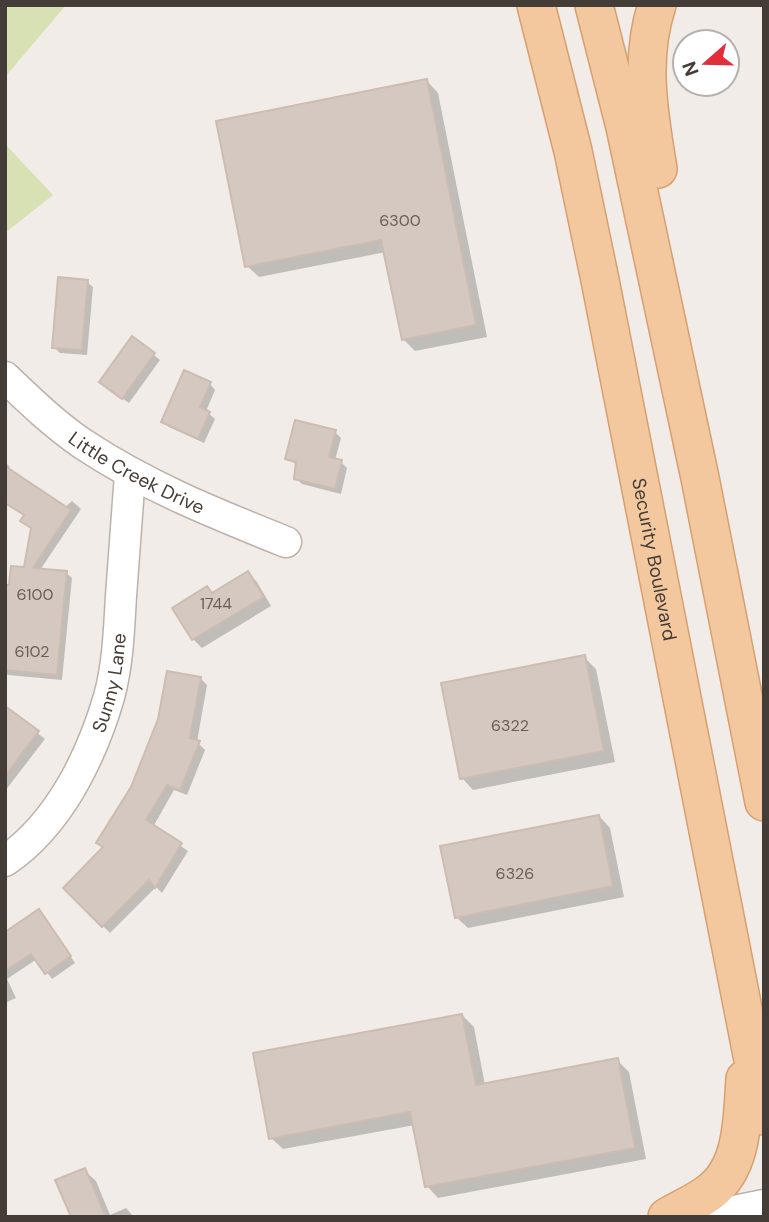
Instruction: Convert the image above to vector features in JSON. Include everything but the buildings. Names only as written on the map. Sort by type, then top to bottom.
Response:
[{"type":"main road","name":"Security Boulevard","points":[[536,5],[570,139],[598,268],[764,1116]]},
{"type":"main road","points":[[594,5],[625,127],[700,478],[764,803]]},
{"type":"main road","points":[[657,5],[648,39],[647,91],[698,394],[700,478]]},
{"type":"main road","points":[[667,1217],[711,1191],[725,1176],[734,1160],[740,1134],[749,1036]]},
{"type":"street","name":"Little Creek Drive","points":[[5,377],[80,443],[130,474],[182,500],[286,542]]},
{"type":"street","name":"Sunny Lane","points":[[5,861],[41,828],[71,790],[109,696],[118,646],[130,474]]},
{"type":"street","points":[[704,1217],[764,1205]]},
{"type":"green space","points":[[5,5],[66,5],[5,77]]},
{"type":"green space","points":[[5,144],[53,195],[5,233]]}]
